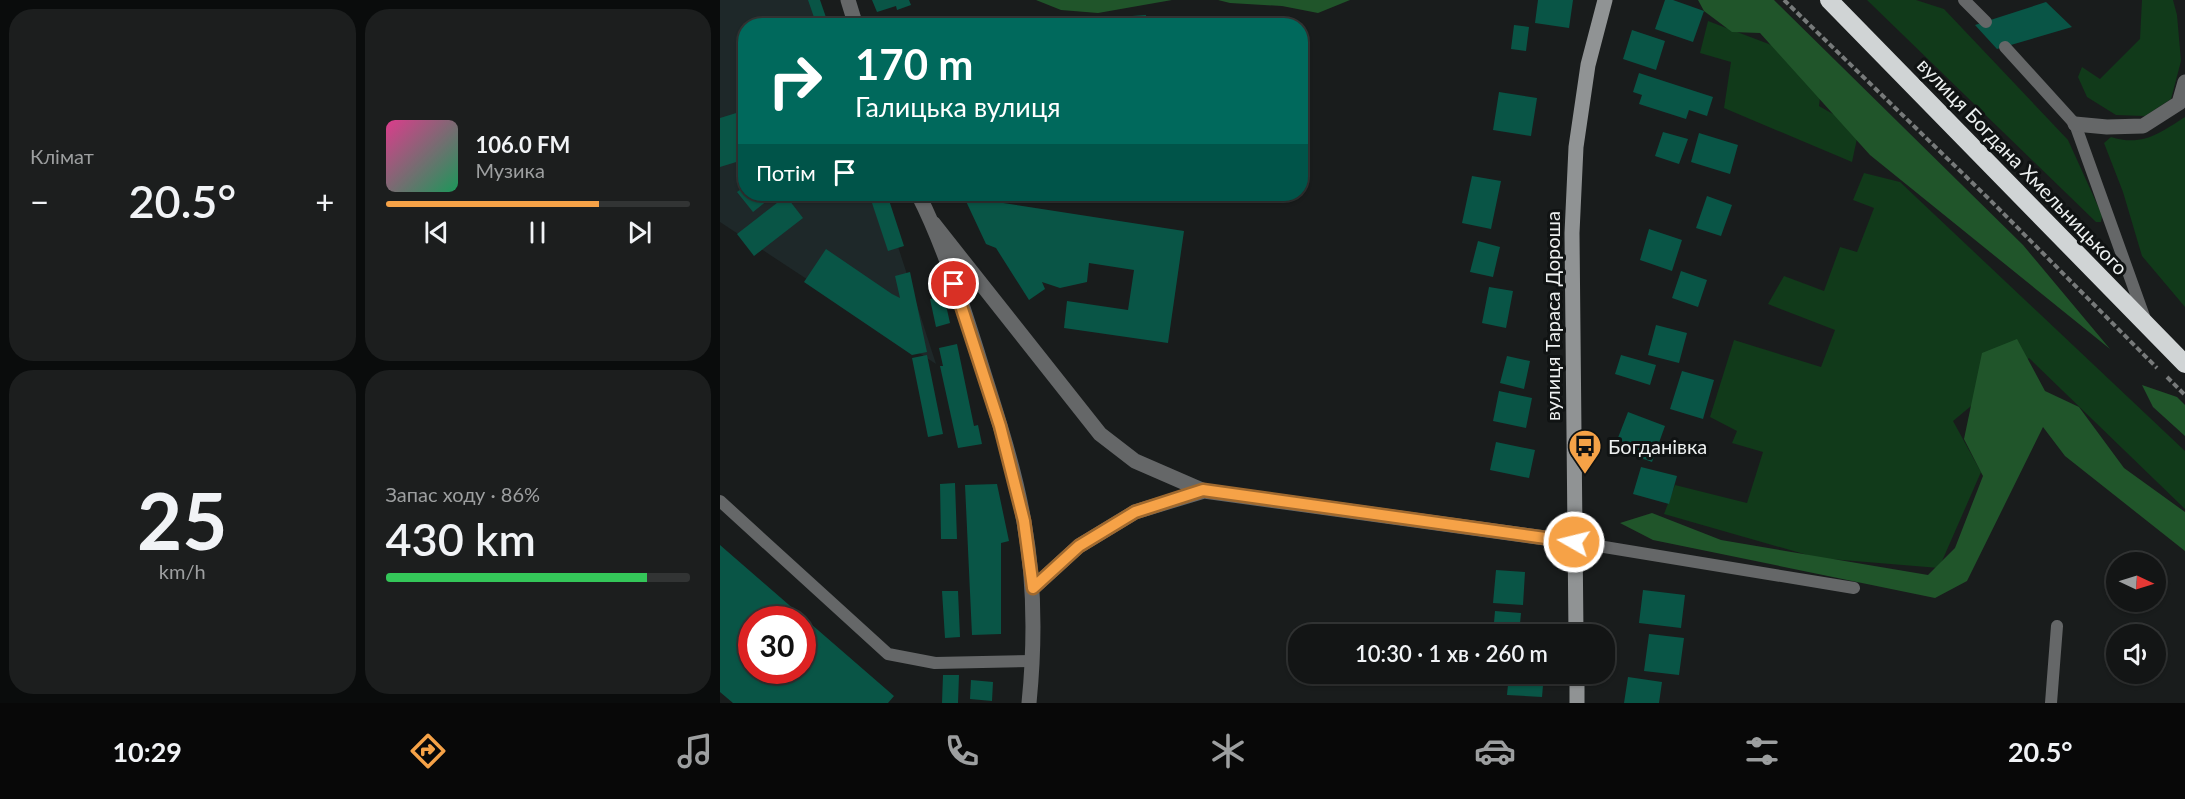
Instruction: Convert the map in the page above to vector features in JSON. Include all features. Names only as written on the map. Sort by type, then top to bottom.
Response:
[{"type":"highway","name":"вулиця Богдана Хмельницького","points":[[1828,0],[2185,364]]},
{"type":"street","points":[[848,0],[854,18]]},
{"type":"street","name":"вулиця Тараса Дороша","points":[[1576,624],[1572,233],[1576,147],[1588,64],[1605,0]]},
{"type":"street","points":[[2075,124],[2108,127],[2143,126],[2179,103],[2185,82]]},
{"type":"street","points":[[922,201],[933,223],[1000,426],[1024,521],[1033,588],[1034,661],[1029,703]]},
{"type":"street","points":[[933,223],[1100,434],[1134,460],[1203,490],[1574,542]]},
{"type":"street","points":[[1033,588],[1079,546],[1135,512],[1203,490]]},
{"type":"street","points":[[1577,684],[1577,703]]},
{"type":"lane","points":[[1964,0],[1986,21]]},
{"type":"lane","points":[[2005,46],[2075,124],[2147,326]]},
{"type":"lane","points":[[720,501],[888,654],[935,663],[1034,661]]},
{"type":"lane","points":[[1574,542],[1854,588]]},
{"type":"lane","points":[[2051,703],[2057,626]]},
{"type":"path","points":[[1784,0],[1998,207],[2185,395]]},
{"type":"shaded area","points":[[720,0],[818,0],[824,18],[738,18],[738,201],[883,201],[936,364],[720,222]]},
{"type":"green space","points":[[1036,0],[1172,0],[1098,13],[1061,10]]},
{"type":"green space","points":[[1218,0],[1350,0],[1318,13],[1282,6],[1230,3]]},
{"type":"green space","points":[[1698,0],[1774,0],[2023,245],[2110,349],[1870,155],[1760,33],[1732,32],[1704,11]]},
{"type":"green space","points":[[1867,0],[1916,0],[1944,9],[2068,140],[2102,215],[2101,222],[2096,222]]},
{"type":"green space","points":[[2142,0],[2173,0],[2177,15],[2181,61],[2171,99],[2145,116],[2116,115],[2087,97],[2078,77],[2082,67],[2100,79],[2140,39]]},
{"type":"green space","points":[[1708,21],[1803,57],[1821,88],[1819,106],[1859,129],[1852,162],[1724,108],[1731,62],[1700,53]]},
{"type":"green space","points":[[2185,117],[2185,307],[2142,256],[2123,192],[2104,143],[2111,137],[2132,140],[2150,137]]},
{"type":"green space","points":[[1864,173],[1900,182],[2185,451],[2185,509],[2029,358],[1953,421],[1981,472],[1939,568],[1818,558],[1664,514],[1675,485],[1747,503],[1763,452],[1732,443],[1737,431],[1710,417],[1734,340],[1821,367],[1835,330],[1768,304],[1784,276],[1824,291],[1840,247],[1857,252],[1874,208],[1853,200]]},
{"type":"green space","points":[[2017,339],[2045,391],[2079,407],[2124,468],[2185,512],[2185,551],[2065,456],[2043,427],[1967,581],[1935,598],[1653,540],[1620,523],[1652,513],[1721,540],[1928,575],[1955,548],[1983,476],[1964,439],[1982,353]]},
{"type":"green space","points":[[2142,385],[2177,397],[2185,405],[2185,436],[2153,407]]},
{"type":"building","points":[[808,0],[820,0],[826,18],[814,18]]},
{"type":"building","points":[[872,0],[909,0],[911,5],[897,10],[896,6],[877,12]]},
{"type":"building","points":[[1538,0],[1573,0],[1569,28],[1535,23]]},
{"type":"building","points":[[1665,0],[1673,0],[1704,11],[1693,42],[1655,29]]},
{"type":"building","points":[[2046,2],[2072,27],[1997,49],[1975,25]]},
{"type":"building","points":[[1146,15],[1146,18],[1132,18],[1132,16]]},
{"type":"building","points":[[1514,25],[1529,27],[1526,51],[1511,49]]},
{"type":"building","points":[[1632,30],[1665,41],[1656,70],[1623,59]]},
{"type":"building","points":[[1639,73],[1713,97],[1707,116],[1689,110],[1686,119],[1639,104],[1642,95],[1633,92]]},
{"type":"building","points":[[1499,92],[1537,98],[1531,136],[1493,130]]},
{"type":"building","points":[[738,112],[738,161],[720,167],[720,118]]},
{"type":"building","points":[[1663,132],[1688,139],[1679,164],[1655,156]]},
{"type":"building","points":[[1699,133],[1738,145],[1730,174],[1691,162]]},
{"type":"building","points":[[1472,176],[1501,181],[1491,229],[1462,223]]},
{"type":"building","points":[[1707,196],[1732,205],[1721,236],[1696,228]]},
{"type":"building","points":[[744,201],[767,201],[753,212]]},
{"type":"building","points":[[780,201],[790,201],[803,218],[754,256],[737,234]]},
{"type":"building","points":[[871,201],[889,201],[904,246],[888,251]]},
{"type":"building","points":[[966,201],[990,201],[1184,231],[1168,343],[1064,328],[1067,301],[1128,310],[1134,270],[1089,263],[1087,282],[1060,288],[1042,282],[1045,289],[1029,300],[996,248],[986,244]]},
{"type":"building","points":[[1649,229],[1682,240],[1672,271],[1640,260]]},
{"type":"building","points":[[1478,241],[1500,247],[1493,277],[1470,272]]},
{"type":"building","points":[[826,249],[900,298],[895,276],[910,272],[927,352],[912,355],[804,282]]},
{"type":"building","points":[[1681,271],[1707,280],[1698,307],[1672,298]]},
{"type":"building","points":[[1489,287],[1513,291],[1506,328],[1482,323]]},
{"type":"building","points":[[944,296],[950,323],[936,327],[930,299]]},
{"type":"building","points":[[1656,325],[1687,333],[1679,363],[1648,355]]},
{"type":"building","points":[[957,344],[974,426],[978,425],[982,444],[958,448],[940,366],[943,366],[939,348]]},
{"type":"building","points":[[927,355],[943,434],[928,437],[912,358]]},
{"type":"building","points":[[1621,355],[1656,365],[1650,385],[1615,374]]},
{"type":"building","points":[[1507,356],[1530,361],[1524,389],[1500,383]]},
{"type":"building","points":[[1682,371],[1714,380],[1703,419],[1670,409]]},
{"type":"building","points":[[1499,391],[1532,398],[1526,428],[1493,421]]},
{"type":"building","points":[[1628,412],[1665,426],[1652,462],[1614,448]]},
{"type":"building","points":[[1496,442],[1535,450],[1529,478],[1490,470]]},
{"type":"building","points":[[1641,467],[1677,476],[1669,504],[1633,494]]},
{"type":"building","points":[[955,483],[957,539],[941,539],[940,484]]},
{"type":"building","points":[[997,484],[1009,541],[1001,543],[1001,634],[972,635],[965,485]]},
{"type":"building","points":[[720,545],[790,606],[738,606],[738,684],[816,684],[816,628],[894,696],[888,703],[733,703],[720,692]]},
{"type":"building","points":[[1496,570],[1525,572],[1523,605],[1493,603]]},
{"type":"building","points":[[1643,590],[1685,595],[1681,628],[1639,623]]},
{"type":"building","points":[[942,591],[958,591],[960,637],[945,638]]},
{"type":"building","points":[[1495,611],[1521,613],[1520,624],[1494,624]]},
{"type":"building","points":[[1649,634],[1684,638],[1679,675],[1644,671]]},
{"type":"building","points":[[943,675],[959,675],[958,703],[942,703]]},
{"type":"building","points":[[1628,677],[1662,682],[1659,703],[1624,703]]},
{"type":"building","points":[[971,680],[993,682],[992,701],[970,699]]},
{"type":"building","points":[[1508,684],[1543,684],[1542,697],[1507,695]]},
{"type":"place","name":"Богданівка","points":[[1585,475]]},
{"type":"route","points":[[954,284],[1000,426],[1024,521],[1033,588],[1079,546],[1135,512],[1203,490],[1574,542]]}]
